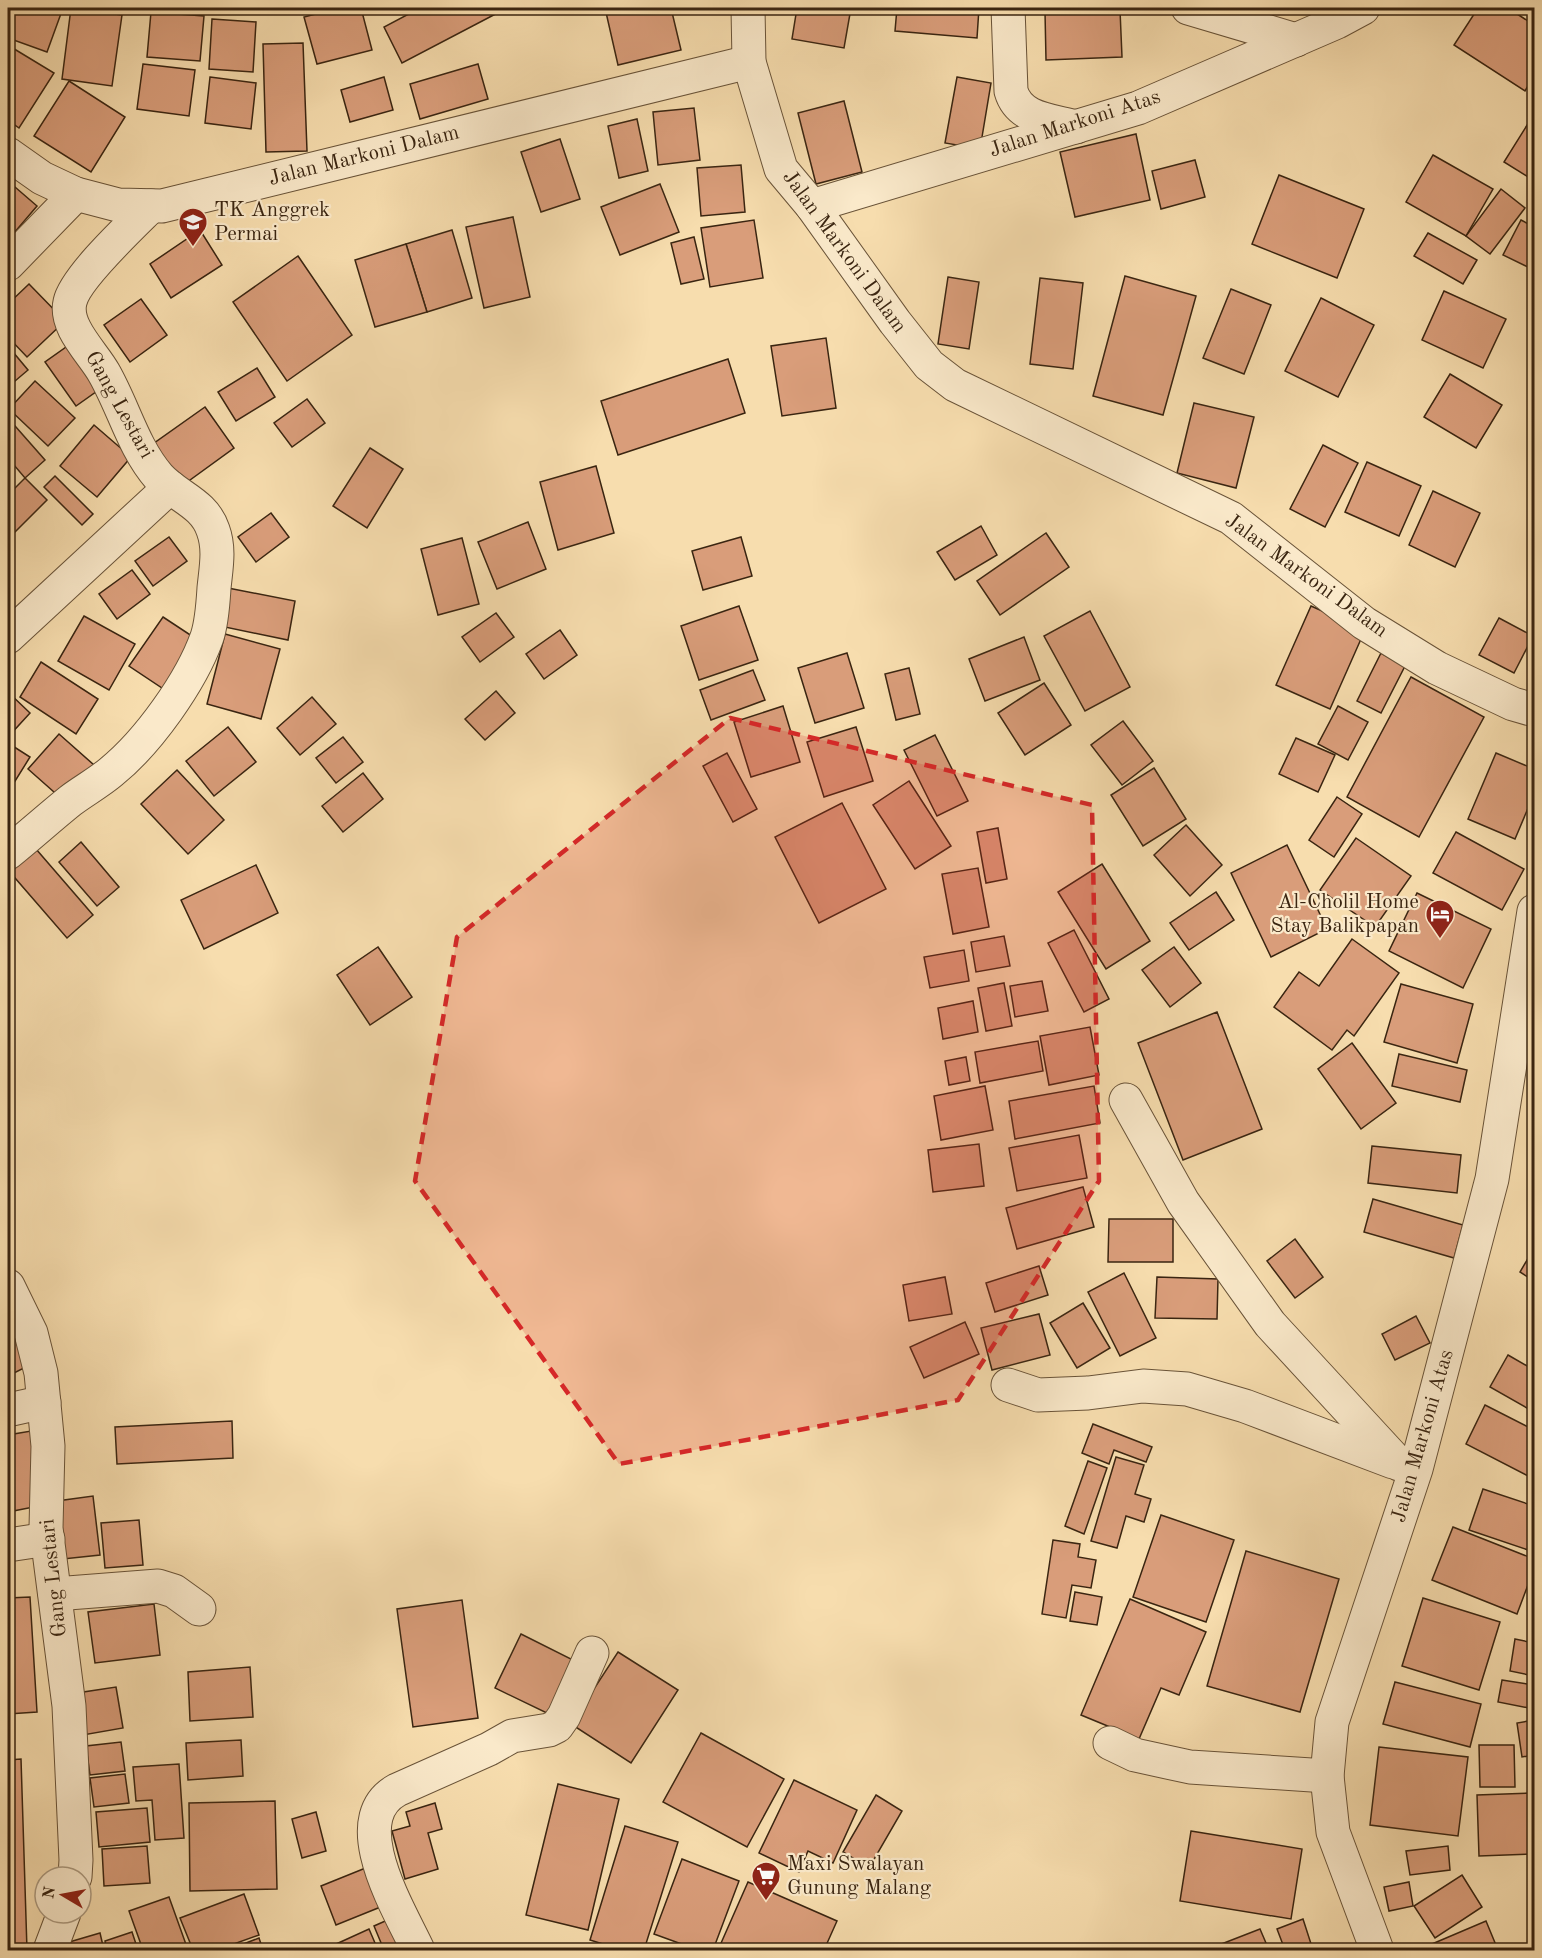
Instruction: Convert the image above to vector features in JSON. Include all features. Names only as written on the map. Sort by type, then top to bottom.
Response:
[{"type":"street","points":[[748,8],[750,63]]},
{"type":"street","points":[[1008,8],[1011,91],[1014,103],[1025,112],[1076,127]]},
{"type":"street","points":[[1188,8],[1296,40]]},
{"type":"street","name":"Jalan Markoni Atas","points":[[812,206],[1138,108],[1337,22],[1364,8]]},
{"type":"street","name":"Jalan Markoni Dalam","points":[[8,154],[42,178],[75,194],[118,206],[162,206],[750,63],[782,169],[812,206],[928,365],[956,385],[1231,518],[1364,623],[1437,668],[1513,704],[1534,710]]},
{"type":"street","points":[[8,264],[75,194]]},
{"type":"street","name":"Gang Lestari","points":[[8,853],[69,802],[126,760],[143,742],[184,686],[208,635],[218,551],[213,529],[204,511],[160,477],[135,439],[104,373],[78,334],[69,312],[73,293],[114,243],[151,206]]},
{"type":"street","points":[[8,637],[170,487]]},
{"type":"street","name":"Jalan Markoni Atas","points":[[1377,1950],[1333,1832],[1327,1776],[1332,1722],[1521,1081],[1534,911]]},
{"type":"street","points":[[1126,1100],[1183,1202],[1270,1324],[1408,1467]]},
{"type":"street","name":"Gang Lestari","points":[[8,1286],[31,1333],[41,1373],[48,1446],[46,1528],[69,1706],[76,1865]]},
{"type":"street","points":[[1008,1385],[1038,1395],[1088,1393],[1143,1386],[1187,1389],[1245,1406],[1408,1467]]},
{"type":"street","points":[[8,1410],[44,1402]]},
{"type":"street","points":[[8,1545],[48,1539]]},
{"type":"street","points":[[55,1594],[158,1586],[174,1590],[199,1609]]},
{"type":"street","points":[[418,1950],[376,1852],[374,1829],[377,1810],[390,1794],[397,1790],[489,1749],[512,1736],[543,1732],[557,1726],[564,1716],[592,1653]]},
{"type":"street","points":[[1110,1743],[1135,1755],[1190,1767],[1327,1776]]},
{"type":"street","points":[[50,1950],[59,1925]]},
{"type":"highlighted area","points":[[730,718],[1092,805],[1099,1181],[958,1400],[619,1464],[415,1181],[457,937]]},
{"type":"building","points":[[8,8],[63,8],[47,52],[8,38]]},
{"type":"building","points":[[71,8],[122,15],[112,86],[62,79]]},
{"type":"building","points":[[339,8],[361,8],[372,50],[317,64],[304,17]]},
{"type":"building","points":[[420,8],[507,8],[402,63],[384,27]]},
{"type":"building","points":[[605,8],[671,8],[681,50],[618,65]]},
{"type":"building","points":[[797,8],[851,8],[844,48],[792,39]]},
{"type":"building","points":[[897,8],[979,8],[977,38],[895,31]]},
{"type":"building","points":[[1478,8],[1508,8],[1534,25],[1534,76],[1525,91],[1454,45]]},
{"type":"building","points":[[1120,10],[1122,57],[1046,60],[1045,12]]},
{"type":"building","points":[[151,12],[204,16],[200,61],[147,57]]},
{"type":"building","points":[[212,19],[256,22],[253,72],[209,69]]},
{"type":"building","points":[[303,43],[307,151],[266,152],[263,44]]},
{"type":"building","points":[[11,47],[54,73],[19,128],[8,120],[8,52]]},
{"type":"building","points":[[143,64],[195,70],[189,116],[137,109]]},
{"type":"building","points":[[478,64],[488,99],[420,119],[410,84]]},
{"type":"building","points":[[210,77],[256,83],[251,129],[205,123]]},
{"type":"building","points":[[384,77],[393,110],[350,122],[341,90]]},
{"type":"building","points":[[957,77],[991,83],[980,149],[945,143]]},
{"type":"building","points":[[69,81],[125,117],[91,172],[34,136]]},
{"type":"building","points":[[844,101],[862,172],[816,184],[798,113]]},
{"type":"building","points":[[694,108],[700,160],[658,165],[653,112]]},
{"type":"building","points":[[1534,114],[1534,178],[1533,180],[1504,162]]},
{"type":"building","points":[[637,119],[648,171],[619,178],[608,126]]},
{"type":"building","points":[[1136,134],[1150,200],[1075,217],[1060,152]]},
{"type":"building","points":[[560,139],[580,199],[541,212],[521,152]]},
{"type":"building","points":[[1433,155],[1493,189],[1466,236],[1406,202]]},
{"type":"building","points":[[1195,160],[1205,197],[1161,209],[1152,171]]},
{"type":"building","points":[[741,165],[745,212],[701,216],[697,168]]},
{"type":"building","points":[[1279,175],[1364,209],[1337,278],[1252,244]]},
{"type":"building","points":[[8,181],[37,206],[8,240]]},
{"type":"building","points":[[660,184],[679,232],[620,255],[601,207]]},
{"type":"building","points":[[1501,189],[1525,208],[1490,254],[1466,236]]},
{"type":"building","points":[[513,217],[530,297],[484,308],[466,227]]},
{"type":"building","points":[[754,220],[763,278],[710,287],[701,228]]},
{"type":"building","points":[[1521,220],[1534,227],[1534,270],[1503,255]]},
{"type":"building","name":"TK Anggrek Permai","points":[[200,230],[222,265],[171,298],[150,264]]},
{"type":"building","points":[[452,230],[472,298],[427,312],[406,244]]},
{"type":"building","points":[[1428,233],[1477,260],[1463,284],[1414,256]]},
{"type":"building","points":[[694,237],[704,279],[681,284],[671,243]]},
{"type":"building","points":[[406,244],[427,312],[375,327],[355,260]]},
{"type":"building","points":[[298,256],[352,335],[287,381],[233,302]]},
{"type":"building","points":[[1125,276],[1196,296],[1163,415],[1093,396]]},
{"type":"building","points":[[948,277],[979,282],[969,349],[938,344]]},
{"type":"building","points":[[1040,278],[1083,283],[1073,369],[1030,364]]},
{"type":"building","points":[[29,284],[65,321],[27,357],[8,337],[8,304]]},
{"type":"building","points":[[1231,289],[1271,305],[1244,374],[1203,358]]},
{"type":"building","points":[[1444,291],[1506,319],[1483,368],[1422,340]]},
{"type":"building","points":[[1321,298],[1374,325],[1338,397],[1285,371]]},
{"type":"building","points":[[141,299],[167,335],[130,362],[104,325]]},
{"type":"building","points":[[826,338],[836,408],[782,416],[771,346]]},
{"type":"building","points":[[76,340],[107,384],[76,406],[45,362]]},
{"type":"building","points":[[8,346],[28,370],[8,387]]},
{"type":"building","points":[[728,359],[745,413],[618,455],[601,401]]},
{"type":"building","points":[[257,368],[275,397],[236,421],[218,392]]},
{"type":"building","points":[[1450,374],[1502,405],[1476,448],[1424,417]]},
{"type":"building","points":[[35,381],[75,418],[48,446],[9,409]]},
{"type":"building","points":[[307,399],[325,423],[292,447],[274,423]]},
{"type":"building","points":[[1194,403],[1254,417],[1236,488],[1177,473]]},
{"type":"building","points":[[205,407],[234,448],[179,488],[150,446]]},
{"type":"building","points":[[8,418],[45,460],[25,478],[8,458]]},
{"type":"building","points":[[94,425],[131,457],[97,497],[60,466]]},
{"type":"building","points":[[1323,445],[1358,463],[1325,527],[1290,509]]},
{"type":"building","points":[[370,448],[403,469],[367,528],[333,506]]},
{"type":"building","points":[[1367,462],[1421,486],[1399,536],[1345,512]]},
{"type":"building","points":[[596,466],[614,533],[558,550],[540,482]]},
{"type":"building","points":[[55,476],[93,514],[82,525],[44,487]]},
{"type":"building","points":[[25,478],[47,500],[8,539],[8,495]]},
{"type":"building","points":[[1433,491],[1480,513],[1455,567],[1409,545]]},
{"type":"building","points":[[271,513],[289,537],[256,562],[238,537]]},
{"type":"building","points":[[528,522],[546,569],[497,589],[478,542]]},
{"type":"building","points":[[981,526],[997,555],[955,580],[937,552]]},
{"type":"building","points":[[1046,533],[1069,567],[1000,615],[977,581]]},
{"type":"building","points":[[169,537],[187,561],[153,586],[135,561]]},
{"type":"building","points":[[741,537],[752,576],[703,590],[692,551]]},
{"type":"building","points":[[462,538],[479,604],[438,615],[421,549]]},
{"type":"building","points":[[132,570],[150,594],[117,619],[99,594]]},
{"type":"building","points":[[228,588],[295,601],[288,640],[220,626]]},
{"type":"building","points":[[739,606],[758,660],[699,680],[681,626]]},
{"type":"building","points":[[1311,606],[1365,630],[1330,709],[1276,685]]},
{"type":"building","points":[[1090,611],[1130,687],[1085,711],[1044,636]]},
{"type":"building","points":[[496,613],[514,637],[480,662],[462,637]]},
{"type":"building","points":[[84,616],[135,644],[109,690],[58,661]]},
{"type":"building","points":[[163,617],[201,642],[168,692],[129,666]]},
{"type":"building","points":[[1499,618],[1533,636],[1514,673],[1479,655]]},
{"type":"building","points":[[560,630],[577,655],[544,679],[526,654]]},
{"type":"building","points":[[225,634],[280,649],[261,719],[207,704]]},
{"type":"building","points":[[1024,637],[1040,680],[985,701],[969,659]]},
{"type":"building","points":[[847,653],[864,708],[815,723],[798,668]]},
{"type":"building","points":[[1381,653],[1405,666],[1381,713],[1357,701]]},
{"type":"building","points":[[41,662],[98,699],[76,734],[20,697]]},
{"type":"building","points":[[909,668],[920,714],[896,720],[885,674]]},
{"type":"building","points":[[753,670],[765,700],[711,720],[700,690]]},
{"type":"building","points":[[1411,677],[1484,717],[1419,837],[1347,797]]},
{"type":"building","points":[[1044,683],[1071,725],[1025,755],[998,713]]},
{"type":"building","points":[[496,691],[515,713],[485,740],[465,719]]},
{"type":"building","points":[[8,692],[30,713],[8,737]]},
{"type":"building","points":[[312,697],[336,724],[300,755],[277,728]]},
{"type":"building","points":[[783,706],[800,762],[751,777],[734,722]]},
{"type":"building","points":[[1338,706],[1368,722],[1348,760],[1318,744]]},
{"type":"building","points":[[1123,721],[1153,761],[1122,785],[1091,745]]},
{"type":"building","points":[[228,727],[256,762],[214,796],[186,761]]},
{"type":"building","points":[[856,727],[873,781],[824,797],[807,742]]},
{"type":"building","points":[[59,734],[94,765],[63,800],[28,769]]},
{"type":"building","points":[[935,735],[968,801],[937,816],[904,750]]},
{"type":"building","points":[[343,737],[363,762],[336,783],[316,758]]},
{"type":"building","points":[[1296,738],[1335,755],[1318,792],[1279,774]]},
{"type":"building","points":[[8,743],[30,757],[12,786],[8,784]]},
{"type":"building","points":[[727,753],[757,809],[733,822],[703,766]]},
{"type":"building","points":[[1496,753],[1534,769],[1534,794],[1515,839],[1468,819]]},
{"type":"building","points":[[1154,768],[1186,819],[1143,846],[1111,795]]},
{"type":"building","points":[[177,770],[224,820],[188,854],[141,804]]},
{"type":"building","points":[[363,773],[383,799],[343,832],[322,806]]},
{"type":"building","points":[[909,781],[951,846],[915,869],[873,805]]},
{"type":"building","points":[[1337,797],[1362,814],[1334,857],[1309,840]]},
{"type":"building","points":[[842,803],[886,889],[819,923],[775,837]]},
{"type":"building","points":[[1186,825],[1222,865],[1190,896],[1154,855]]},
{"type":"building","points":[[998,828],[1007,879],[986,883],[977,832]]},
{"type":"building","points":[[1456,832],[1524,869],[1502,910],[1433,873]]},
{"type":"building","points":[[1356,838],[1411,876],[1375,927],[1320,890]]},
{"type":"building","points":[[81,842],[119,887],[97,906],[59,862]]},
{"type":"building","points":[[1287,845],[1327,929],[1271,957],[1231,873]]},
{"type":"building","points":[[36,849],[93,915],[67,938],[9,871]]},
{"type":"building","points":[[1102,864],[1150,941],[1106,969],[1058,892]]},
{"type":"building","points":[[256,865],[278,913],[204,949],[181,900]]},
{"type":"building","points":[[978,868],[989,927],[953,934],[942,874]]},
{"type":"building","points":[[1216,892],[1234,920],[1189,950],[1170,923]]},
{"type":"building","name":"Al-Cholil Home Stay Balikpapan","points":[[1417,893],[1491,929],[1463,988],[1389,951]]},
{"type":"building","points":[[1074,930],[1109,999],[1084,1012],[1048,943]]},
{"type":"building","points":[[1004,936],[1010,966],[976,972],[971,942]]},
{"type":"building","points":[[1352,939],[1399,973],[1354,1036],[1347,1030],[1332,1050],[1274,1007],[1299,972],[1319,986]]},
{"type":"building","points":[[378,947],[412,997],[370,1025],[337,975]]},
{"type":"building","points":[[1174,947],[1201,983],[1170,1007],[1142,970]]},
{"type":"building","points":[[964,950],[969,981],[930,988],[924,957]]},
{"type":"building","points":[[1042,981],[1048,1011],[1015,1017],[1010,986]]},
{"type":"building","points":[[1004,983],[1012,1026],[986,1031],[978,988]]},
{"type":"building","points":[[1401,984],[1473,1004],[1457,1063],[1384,1042]]},
{"type":"building","points":[[973,1001],[978,1032],[943,1039],[938,1008]]},
{"type":"building","points":[[1217,1012],[1262,1129],[1183,1160],[1138,1043]]},
{"type":"building","points":[[1090,1027],[1099,1075],[1049,1085],[1040,1036]]},
{"type":"building","points":[[1038,1041],[1043,1071],[980,1083],[975,1052]]},
{"type":"building","points":[[1352,1043],[1396,1103],[1361,1129],[1318,1069]]},
{"type":"building","points":[[1399,1054],[1467,1070],[1460,1102],[1392,1086]]},
{"type":"building","points":[[966,1057],[970,1081],[949,1085],[945,1061]]},
{"type":"building","points":[[985,1086],[993,1130],[941,1140],[934,1096]]},
{"type":"building","points":[[1094,1086],[1100,1123],[1015,1139],[1009,1101]]},
{"type":"building","points":[[1079,1135],[1087,1178],[1017,1191],[1009,1148]]},
{"type":"building","points":[[979,1144],[984,1186],[933,1192],[928,1150]]},
{"type":"building","points":[[1372,1146],[1461,1155],[1457,1193],[1368,1183]]},
{"type":"building","points":[[1083,1187],[1094,1227],[1017,1249],[1006,1208]]},
{"type":"building","points":[[1373,1199],[1463,1225],[1454,1258],[1364,1232]]},
{"type":"building","points":[[1109,1219],[1173,1219],[1173,1262],[1108,1262]]},
{"type":"building","points":[[1295,1239],[1323,1277],[1295,1298],[1267,1261]]},
{"type":"building","points":[[1534,1248],[1534,1281],[1520,1272]]},
{"type":"building","points":[[1039,1266],[1048,1295],[995,1312],[986,1283]]},
{"type":"building","points":[[1124,1273],[1156,1338],[1120,1356],[1088,1292]]},
{"type":"building","points":[[945,1277],[952,1314],[909,1321],[903,1285]]},
{"type":"building","points":[[1157,1277],[1218,1279],[1217,1319],[1155,1318]]},
{"type":"building","points":[[1083,1303],[1110,1348],[1077,1368],[1050,1323]]},
{"type":"building","points":[[1039,1314],[1050,1355],[992,1370],[981,1328]]},
{"type":"building","points":[[1416,1316],[1430,1343],[1395,1360],[1382,1334]]},
{"type":"building","points":[[8,1317],[32,1364],[8,1376]]},
{"type":"building","points":[[965,1322],[979,1354],[924,1378],[910,1347]]},
{"type":"building","points":[[1508,1355],[1534,1370],[1534,1412],[1490,1387]]},
{"type":"building","points":[[1485,1405],[1534,1430],[1534,1479],[1466,1444]]},
{"type":"building","points":[[232,1421],[233,1458],[117,1464],[115,1427]]},
{"type":"building","points":[[1093,1424],[1152,1447],[1146,1462],[1114,1450],[1109,1464],[1082,1453]]},
{"type":"building","points":[[31,1431],[44,1505],[8,1512],[8,1435]]},
{"type":"building","points":[[1116,1457],[1144,1465],[1135,1494],[1151,1499],[1144,1522],[1126,1516],[1117,1548],[1091,1541]]},
{"type":"building","points":[[1088,1461],[1107,1468],[1084,1534],[1065,1526]]},
{"type":"building","points":[[1483,1489],[1534,1506],[1534,1552],[1469,1530]]},
{"type":"building","points":[[93,1496],[100,1555],[63,1559],[57,1501]]},
{"type":"building","points":[[1161,1515],[1234,1540],[1206,1622],[1133,1597]]},
{"type":"building","points":[[139,1520],[143,1565],[105,1568],[101,1523]]},
{"type":"building","points":[[1453,1527],[1534,1559],[1534,1569],[1517,1614],[1432,1580]]},
{"type":"building","points":[[1053,1540],[1080,1544],[1078,1557],[1096,1560],[1091,1588],[1072,1585],[1066,1618],[1042,1614]]},
{"type":"building","points":[[1246,1551],[1339,1579],[1300,1712],[1207,1686]]},
{"type":"building","points":[[1075,1592],[1102,1597],[1097,1625],[1070,1621]]},
{"type":"building","points":[[30,1597],[37,1712],[8,1714],[8,1598]]},
{"type":"building","points":[[1423,1598],[1500,1622],[1479,1690],[1402,1666]]},
{"type":"building","points":[[1130,1599],[1206,1632],[1179,1695],[1161,1688],[1139,1739],[1081,1715]]},
{"type":"building","points":[[462,1600],[478,1718],[413,1727],[397,1609]]},
{"type":"building","points":[[154,1604],[160,1655],[95,1663],[88,1612]]},
{"type":"building","points":[[521,1634],[577,1662],[551,1715],[495,1688]]},
{"type":"building","points":[[1515,1639],[1534,1643],[1534,1676],[1510,1671]]},
{"type":"building","points":[[618,1652],[678,1690],[631,1763],[571,1724]]},
{"type":"building","points":[[250,1667],[253,1717],[190,1721],[188,1672]]},
{"type":"building","points":[[1502,1680],[1534,1685],[1534,1709],[1498,1702]]},
{"type":"building","points":[[1395,1682],[1481,1704],[1470,1747],[1383,1724]]},
{"type":"building","points":[[116,1687],[123,1728],[83,1735],[77,1693]]},
{"type":"building","points":[[1534,1720],[1534,1755],[1522,1757],[1517,1723]]},
{"type":"building","points":[[701,1733],[784,1779],[747,1847],[663,1802]]},
{"type":"building","points":[[241,1740],[243,1776],[188,1780],[186,1743]]},
{"type":"building","points":[[121,1742],[125,1771],[90,1775],[86,1746]]},
{"type":"building","points":[[1479,1745],[1514,1745],[1515,1787],[1480,1787]]},
{"type":"building","points":[[1379,1747],[1468,1757],[1458,1836],[1370,1825]]},
{"type":"building","points":[[21,1759],[27,1950],[8,1950],[8,1760]]},
{"type":"building","points":[[179,1764],[184,1838],[155,1840],[152,1800],[136,1801],[133,1767]]},
{"type":"building","points":[[125,1774],[129,1803],[94,1807],[90,1778]]},
{"type":"building","points":[[794,1780],[857,1810],[833,1863],[808,1851],[799,1872],[759,1853]]},
{"type":"building","points":[[558,1784],[619,1799],[588,1930],[526,1915]]},
{"type":"building","points":[[1531,1793],[1533,1854],[1479,1856],[1477,1795]]},
{"type":"building","points":[[876,1795],[902,1811],[869,1868],[843,1852]]},
{"type":"building","points":[[275,1801],[277,1889],[190,1891],[189,1803]]},
{"type":"building","points":[[435,1803],[442,1829],[428,1833],[438,1869],[405,1879],[392,1831],[410,1826],[406,1812]]},
{"type":"building","points":[[147,1808],[150,1842],[99,1847],[96,1812]]},
{"type":"building","points":[[316,1812],[326,1851],[302,1858],[292,1819]]},
{"type":"building","points":[[625,1826],[678,1842],[644,1950],[622,1950],[590,1940]]},
{"type":"building","points":[[1191,1831],[1302,1849],[1291,1919],[1180,1901]]},
{"type":"building","points":[[147,1846],[150,1883],[104,1886],[102,1849]]},
{"type":"building","points":[[1448,1846],[1450,1870],[1410,1875],[1406,1851]]},
{"type":"building","points":[[682,1859],[739,1881],[713,1950],[698,1950],[654,1934]]},
{"type":"building","points":[[368,1867],[383,1906],[336,1925],[321,1886]]},
{"type":"building","points":[[1462,1875],[1482,1907],[1435,1938],[1414,1906]]},
{"type":"building","name":"Maxi Swalayan Gunung Malang","points":[[748,1882],[837,1921],[824,1950],[718,1950]]},
{"type":"building","points":[[1409,1882],[1413,1906],[1389,1911],[1384,1887]]},
{"type":"building","points":[[244,1894],[259,1935],[217,1950],[193,1950],[180,1918]]},
{"type":"building","points":[[169,1897],[188,1950],[143,1950],[129,1911]]},
{"type":"building","points":[[401,1914],[405,1950],[384,1950],[374,1926]]},
{"type":"building","points":[[1303,1919],[1313,1950],[1285,1950],[1277,1929]]},
{"type":"building","points":[[1486,1921],[1498,1950],[1434,1950],[1432,1944]]},
{"type":"building","points":[[369,1929],[378,1950],[336,1950],[334,1945]]},
{"type":"building","points":[[1260,1929],[1269,1950],[1206,1950]]},
{"type":"building","points":[[132,1932],[138,1950],[107,1950],[105,1941]]},
{"type":"building","points":[[100,1933],[104,1950],[61,1950],[59,1945]]},
{"type":"building","points":[[259,1938],[263,1950],[228,1950]]},
{"type":"place","name":"TK Anggrek Permai","points":[[193,248]]},
{"type":"place","name":"Al-Cholil Home Stay Balikpapan","points":[[1440,940]]},
{"type":"place","name":"Maxi Swalayan Gunung Malang","points":[[766,1902]]}]
